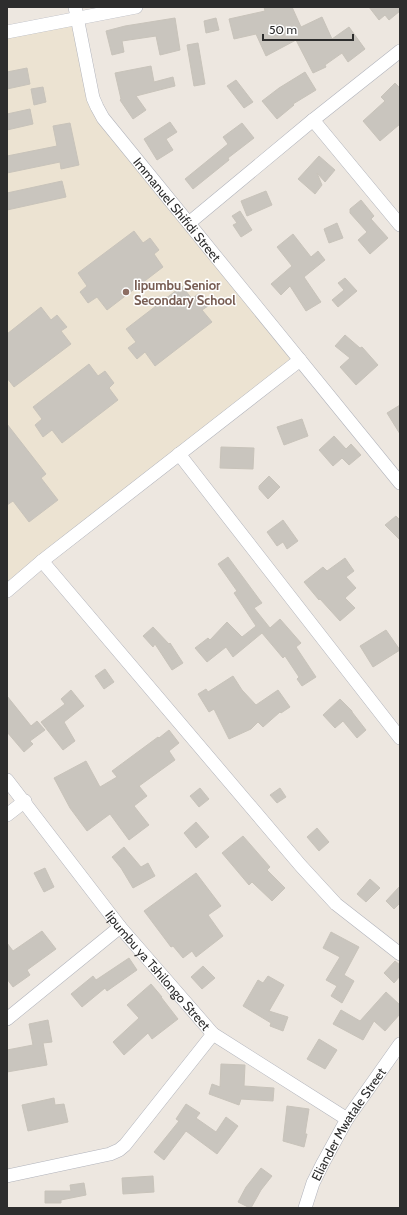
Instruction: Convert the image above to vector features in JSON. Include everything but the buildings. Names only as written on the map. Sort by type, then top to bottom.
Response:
[{"type":"street","points":[[7,32],[76,13],[136,7]]},
{"type":"street","name":"Immanuel Shifidi Street","points":[[76,13],[96,108],[400,484]]},
{"type":"street","points":[[190,223],[313,120],[400,51]]},
{"type":"street","points":[[313,120],[400,225]]},
{"type":"street","points":[[7,591],[42,561],[300,360]]},
{"type":"street","points":[[179,454],[400,738]]},
{"type":"street","points":[[42,561],[306,871],[336,904],[400,954]]},
{"type":"street","name":"Iipumbu ya Tshilongo Street","points":[[7,780],[120,927],[213,1034],[347,1119]]},
{"type":"street","points":[[7,815],[24,801]]},
{"type":"street","points":[[7,1019],[120,927]]},
{"type":"street","points":[[7,1176],[110,1154],[119,1150],[125,1145],[213,1034]]},
{"type":"street","name":"Eliander Mwatale Street","points":[[305,1208],[316,1176],[334,1141],[347,1119],[400,1044]]},
{"type":"shaded area","name":"Iipumbu Senior Secondary School","points":[[77,18],[93,98],[300,360],[7,591],[7,32]]},
{"type":"place","name":"Iipumbu Senior Secondary School","points":[[126,292]]}]
